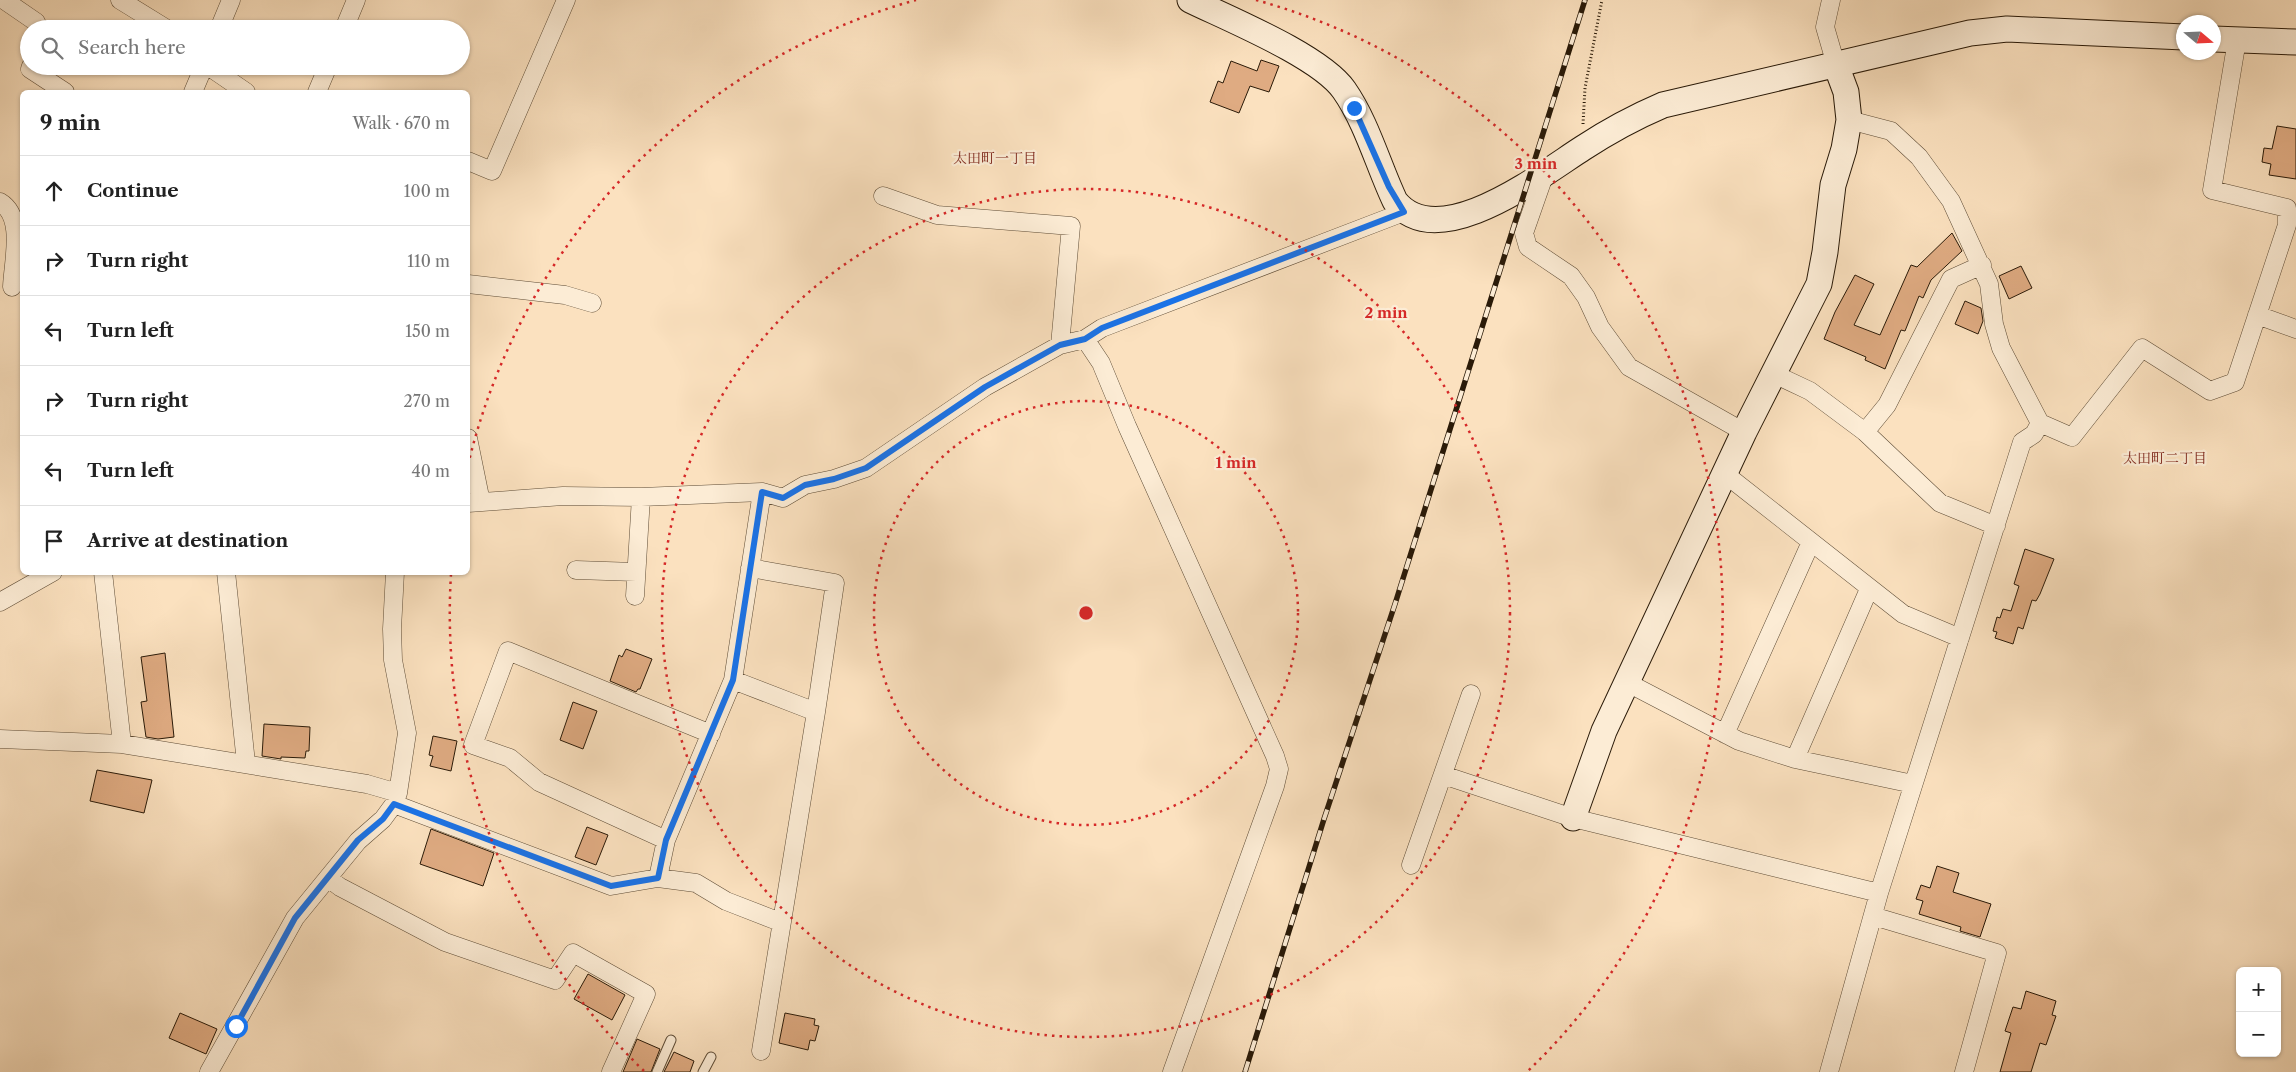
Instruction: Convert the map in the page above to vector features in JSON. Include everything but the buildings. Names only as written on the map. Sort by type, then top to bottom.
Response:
[{"type":"street","points":[[4,0],[33,20]]},
{"type":"street","points":[[120,0],[152,20]]},
{"type":"street","points":[[223,20],[232,0]]},
{"type":"street","points":[[348,20],[356,0]]},
{"type":"street","points":[[470,162],[492,171],[566,0]]},
{"type":"street","points":[[1190,0],[1307,59],[1328,73],[1343,89],[1354,108],[1389,187],[1404,212]]},
{"type":"street","points":[[1573,818],[1604,731],[1744,432],[1818,284],[1825,252],[1833,185],[1844,149],[1849,120],[1846,92],[1836,65],[1826,27],[1831,0]]},
{"type":"street","points":[[470,459],[474,502],[563,496],[640,497],[762,492],[783,498],[805,485],[834,479],[866,468],[985,387],[1060,345],[1085,339],[1102,328],[1404,212],[1428,218],[1450,218],[1473,214],[1545,173],[1633,117],[1663,105],[1836,65],[1942,38],[2006,29],[2176,37]]},
{"type":"street","points":[[1849,120],[1891,131],[1919,157],[1951,201],[1982,265],[1989,284],[1994,324],[2001,348],[2040,423],[2072,437],[2142,348],[2210,391],[2235,382],[2292,210],[2212,190],[2225,39],[2296,42]]},
{"type":"street","points":[[39,75],[62,90]]},
{"type":"street","points":[[194,90],[200,75]]},
{"type":"street","points":[[221,75],[243,90]]},
{"type":"street","points":[[319,90],[325,75]]},
{"type":"street","points":[[1545,173],[1524,233],[1528,247],[1571,276],[1586,297],[1600,326],[1629,367],[1744,432]]},
{"type":"street","points":[[883,196],[937,215],[1071,226],[1060,345]]},
{"type":"street","points":[[0,202],[6,206],[15,222],[12,287]]},
{"type":"street","points":[[1865,432],[1887,405],[1951,279],[1982,265]]},
{"type":"street","points":[[470,284],[565,295],[592,303]]},
{"type":"street","points":[[2257,315],[2296,329]]},
{"type":"street","points":[[1085,339],[1100,363],[1126,426],[1275,756],[1279,769],[1275,786],[1172,1072]]},
{"type":"street","points":[[1774,374],[1810,391],[1865,432],[1940,503],[1996,526]]},
{"type":"street","points":[[1829,1072],[1879,893],[2022,442],[2034,434],[2040,423]]},
{"type":"street","points":[[1725,474],[1903,614],[1960,638]]},
{"type":"street","points":[[658,878],[666,840],[733,680],[762,492]]},
{"type":"street","points":[[635,596],[640,497]]},
{"type":"street","points":[[1725,734],[1811,542]]},
{"type":"street","points":[[750,568],[834,583],[816,712],[780,922],[761,1051]]},
{"type":"street","points":[[576,570],[636,572]]},
{"type":"street","points":[[0,602],[48,575]]},
{"type":"street","points":[[103,575],[122,744]]},
{"type":"street","points":[[226,575],[246,762]]},
{"type":"street","points":[[209,1072],[295,918],[358,840],[383,819],[396,798],[407,733],[393,660],[392,629],[396,575]]},
{"type":"street","points":[[1795,759],[1869,589]]},
{"type":"street","points":[[666,840],[539,782],[510,758],[473,745],[508,651],[711,734]]},
{"type":"street","points":[[733,680],[816,712]]},
{"type":"street","points":[[1628,682],[1740,741],[1795,759],[1914,784]]},
{"type":"street","points":[[1410,865],[1471,694]]},
{"type":"street","points":[[0,739],[122,744],[246,762],[366,784],[611,886],[658,878],[696,883],[726,901],[780,922]]},
{"type":"street","points":[[1443,775],[1573,818],[1879,893]]},
{"type":"street","points":[[328,878],[340,887],[446,942],[555,980],[573,953],[646,994],[612,1072]]},
{"type":"street","points":[[1872,916],[1997,953],[1964,1072]]},
{"type":"lane","points":[[656,1072],[672,1040]]},
{"type":"lane","points":[[703,1072],[710,1057]]},
{"type":"path","points":[[1583,148],[1585,88],[1602,0]]},
{"type":"railway","points":[[1245,1072],[1585,0]]},
{"type":"district","name":"太田町一丁目","points":[[995,158]]},
{"type":"district","name":"太田町二丁目","points":[[2165,458]]},
{"type":"route","points":[[236,1026],[295,918],[358,840],[383,819],[394,804],[611,886],[658,878],[666,840],[733,680],[762,492],[783,498],[805,485],[834,479],[866,468],[898,449],[985,387],[1060,345],[1085,339],[1102,328],[1245,275],[1404,212],[1395,201],[1354,108]]}]
